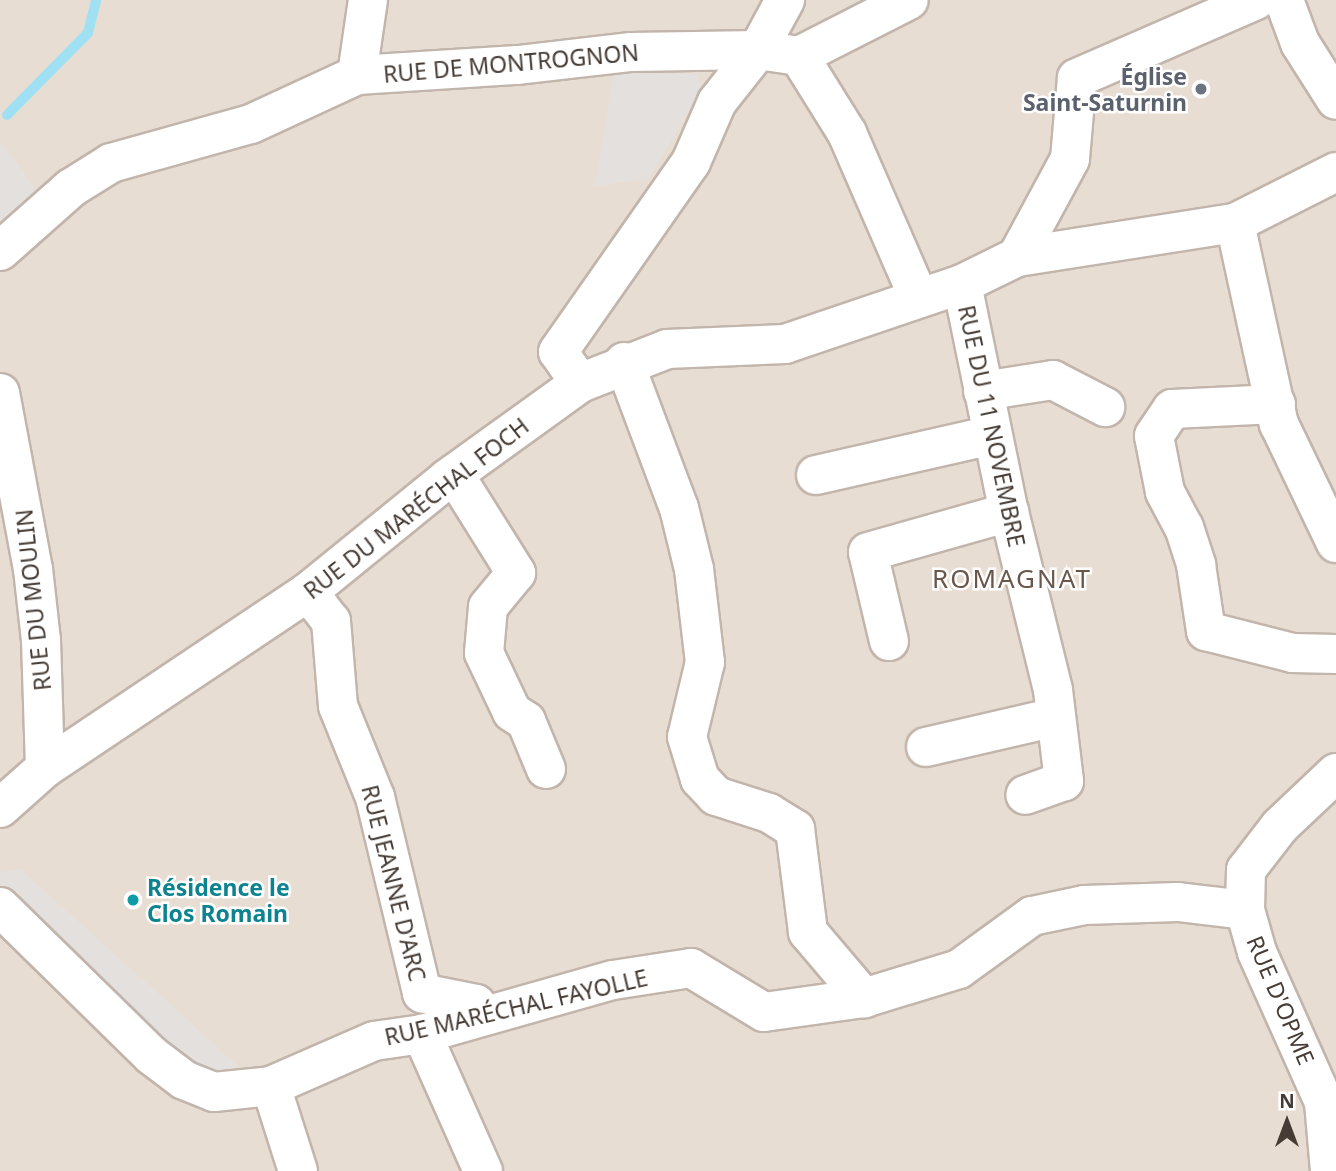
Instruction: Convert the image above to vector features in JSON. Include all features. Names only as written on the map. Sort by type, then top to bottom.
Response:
[{"type":"street","points":[[357,75],[368,0]]},
{"type":"street","points":[[580,383],[558,352],[691,162],[717,102],[758,50],[785,0]]},
{"type":"street","points":[[909,0],[799,56],[847,133],[918,296]]},
{"type":"street","points":[[1017,257],[1070,159],[1077,78],[1256,0]]},
{"type":"street","points":[[1284,0],[1300,43],[1336,100]]},
{"type":"street","name":"RUE DE MONTROGNON","points":[[0,251],[71,188],[111,163],[251,124],[357,75],[518,65],[631,52],[758,50],[799,56]]},
{"type":"street","name":"RUE DU MARÉCHAL FOCH","points":[[0,808],[46,768],[308,592],[454,474],[580,383],[624,362],[667,349],[785,344],[918,296],[962,284],[1017,257],[1235,223],[1336,172]]},
{"type":"street","points":[[1235,223],[1279,424],[1310,496],[1336,542]]},
{"type":"street","name":"RUE DU 11 NOVEMBRE","points":[[962,284],[1009,512],[1055,704],[1064,781],[1025,795]]},
{"type":"street","points":[[624,362],[679,508],[694,569],[705,662],[687,737],[700,779],[716,796],[769,813],[795,829],[808,932],[864,998]]},
{"type":"street","points":[[983,391],[1053,380],[1105,407]]},
{"type":"street","name":"RUE DU MOULIN","points":[[0,393],[33,569],[41,640],[46,768]]},
{"type":"street","points":[[1276,404],[1172,409],[1154,436],[1165,492],[1192,552],[1206,631],[1293,653],[1336,654]]},
{"type":"street","points":[[816,475],[992,435]]},
{"type":"street","points":[[454,474],[516,573],[488,607],[484,653],[512,712],[526,721],[546,769]]},
{"type":"street","points":[[889,641],[868,552],[1009,512]]},
{"type":"street","name":"RUE JEANNE D'ARC","points":[[308,592],[331,621],[338,706],[375,797],[422,993],[476,1004],[483,1016]]},
{"type":"street","points":[[926,747],[1055,704]]},
{"type":"street","name":"RUE D'OPME","points":[[1330,1171],[1330,1103],[1258,952],[1245,910],[1246,870],[1280,826],[1336,773]]},
{"type":"street","name":"RUE MARÉCHAL FAYOLLE","points":[[0,907],[151,1055],[184,1080],[214,1091],[271,1086],[374,1041],[422,1034],[613,980],[691,968],[764,1012],[864,998],[958,969],[1032,915],[1084,905],[1178,902],[1245,910]]},
{"type":"street","points":[[422,1034],[483,1171]]},
{"type":"street","points":[[271,1086],[298,1171]]},
{"type":"shaded area","points":[[0,0],[1336,0],[1336,1171],[0,1171]]},
{"type":"shaded area","points":[[615,68],[696,74],[703,88],[648,179],[595,186]]},
{"type":"shaded area","points":[[0,141],[40,196],[0,233]]},
{"type":"shaded area","points":[[21,870],[239,1067],[221,1073],[169,1050],[0,885],[0,872]]},
{"type":"waterway","points":[[7,115],[88,33],[96,0]]},
{"type":"place","name":"Église Saint-Saturnin","points":[[1201,89]]},
{"type":"place","name":"Résidence le Clos Romain","points":[[133,900]]},
{"type":"district","name":"ROMAGNAT","points":[[1012,579]]}]
